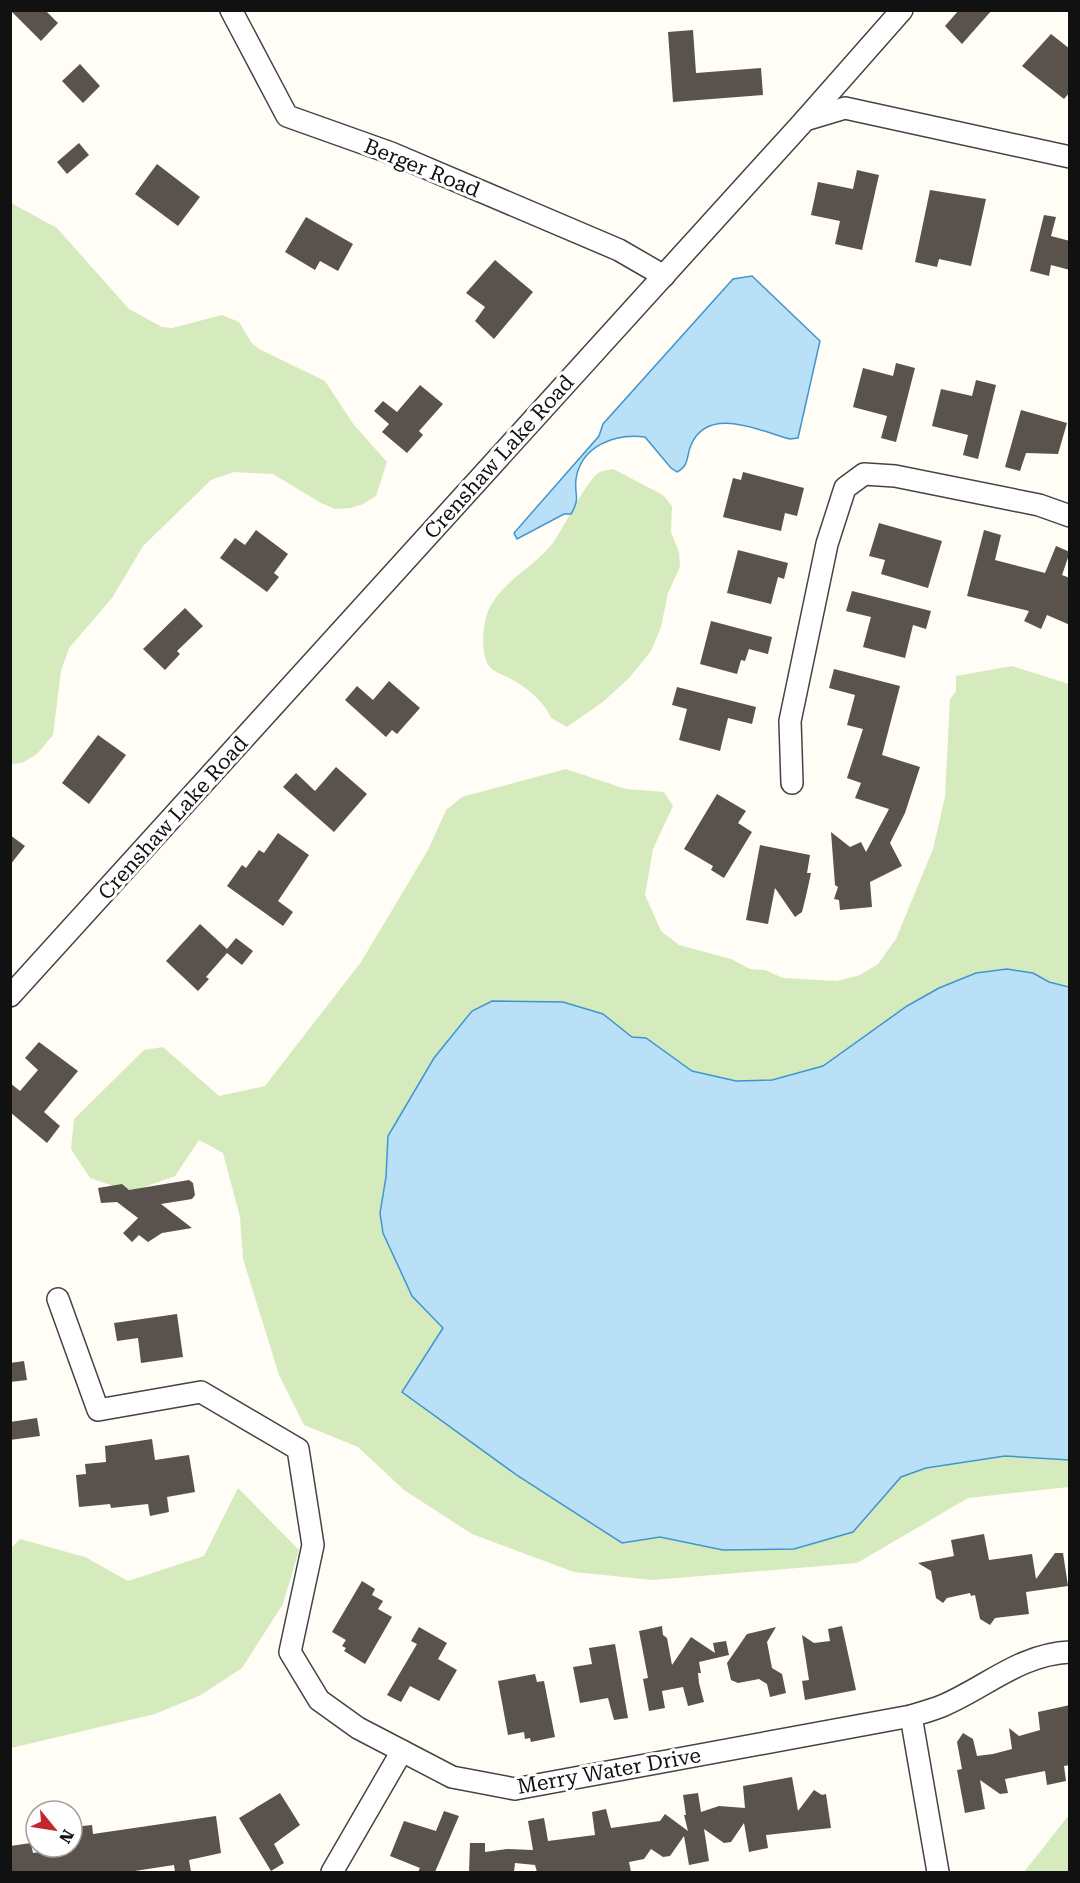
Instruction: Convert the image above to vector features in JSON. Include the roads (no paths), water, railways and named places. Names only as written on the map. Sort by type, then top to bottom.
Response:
[{"type":"street","name":"Berger Road","points":[[231,10],[287,116],[402,158],[619,250],[664,276]]},
{"type":"street","name":"Crenshaw Lake Road","points":[[10,996],[664,276],[902,10]]},
{"type":"street","points":[[805,120],[845,108],[1070,158]]},
{"type":"street","points":[[792,783],[790,721],[827,544],[845,489],[864,474],[895,476],[1039,506],[1070,516]]},
{"type":"street","name":"Merry Water Drive","points":[[58,1299],[98,1410],[201,1392],[298,1449],[313,1545],[290,1652],[319,1700],[358,1728],[452,1777],[515,1789],[911,1716],[942,1706],[1002,1672],[1037,1658],[1070,1652]]},
{"type":"street","points":[[911,1716],[938,1872]]},
{"type":"street","points":[[332,1872],[402,1751]]},
{"type":"water","points":[[752,276],[820,341],[798,438],[790,439],[736,424],[722,423],[709,426],[699,433],[691,445],[686,463],[677,472],[645,437],[622,437],[611,440],[592,450],[579,468],[576,479],[576,500],[571,514],[564,514],[517,539],[514,533],[599,436],[603,424],[733,279]]},
{"type":"water","points":[[1007,969],[1033,973],[1049,982],[1069,987],[1069,1460],[1005,1456],[926,1468],[901,1477],[853,1532],[794,1549],[723,1550],[660,1537],[622,1543],[518,1476],[402,1392],[443,1328],[412,1296],[383,1233],[380,1213],[386,1177],[388,1136],[434,1058],[472,1011],[492,1001],[563,1002],[603,1014],[632,1037],[646,1038],[692,1071],[736,1081],[772,1080],[823,1066],[907,1006],[939,988],[976,973]]}]
